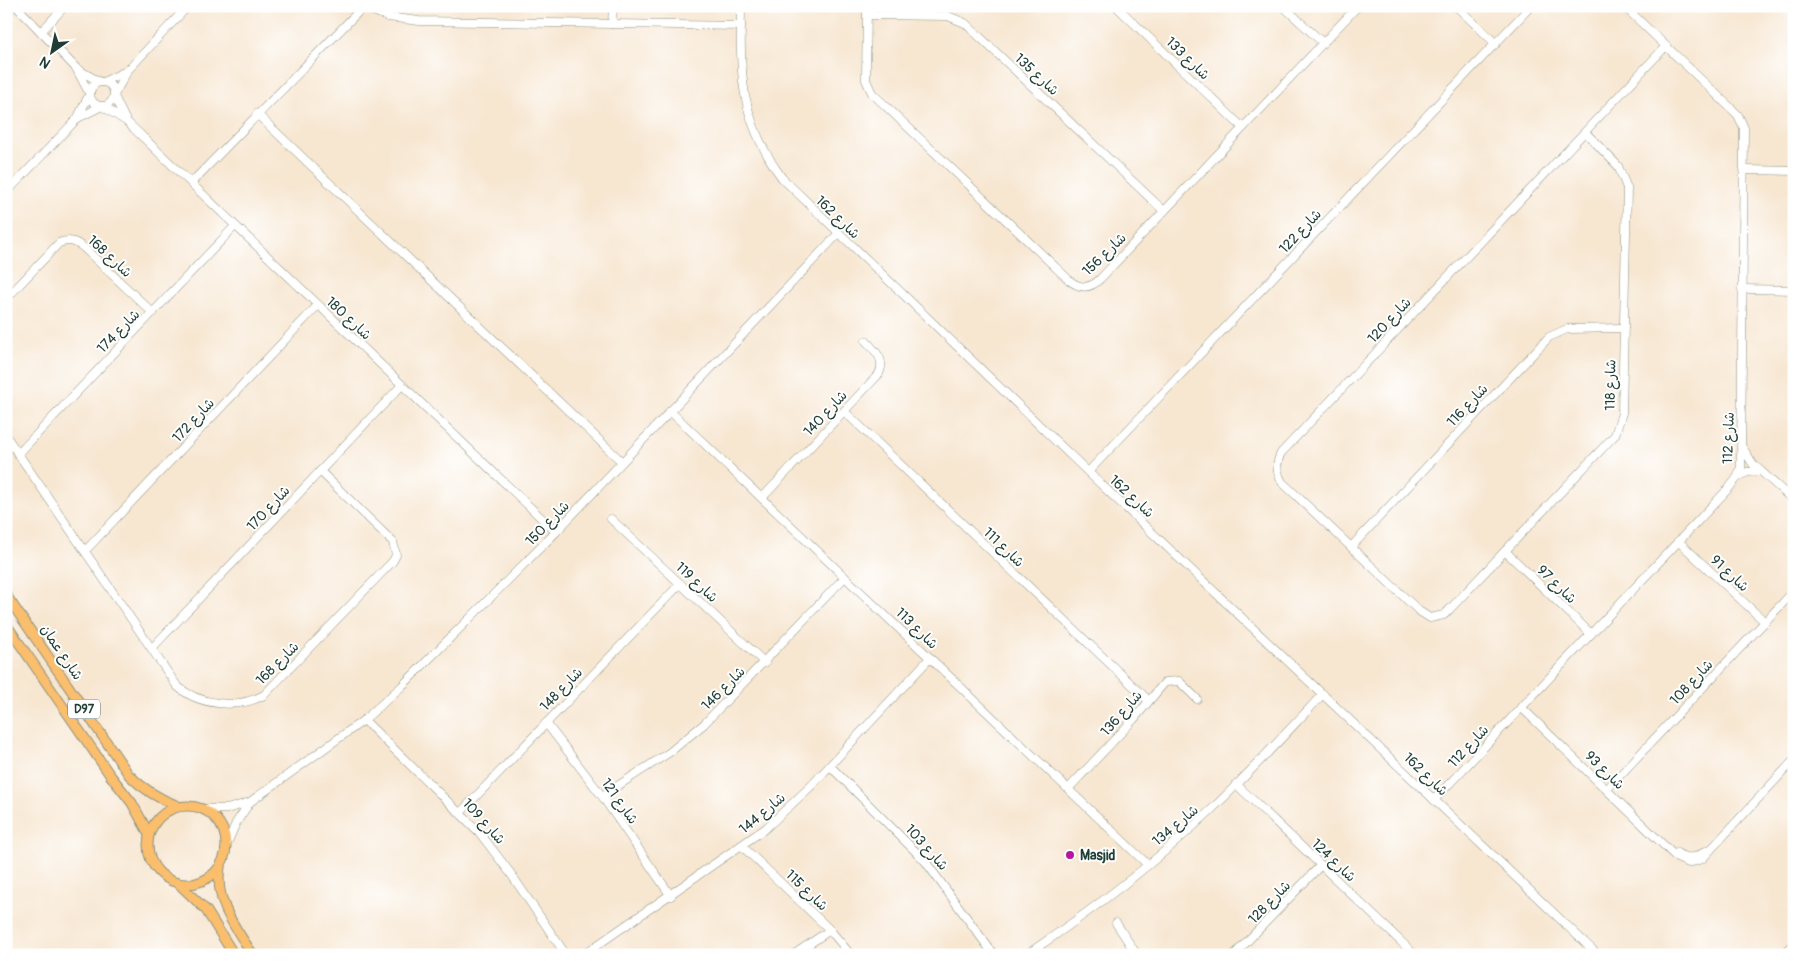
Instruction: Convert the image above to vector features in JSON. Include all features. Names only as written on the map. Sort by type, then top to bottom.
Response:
[{"type":"main road","name":"شارع عمان","points":[[6,595],[130,775],[144,789],[160,799],[178,806]]},
{"type":"main road","name":"D97","points":[[6,624],[110,776],[136,808],[149,834]]},
{"type":"main road","points":[[234,955],[206,910],[178,883],[160,873],[153,865],[148,845],[149,834],[160,816],[178,806],[191,806],[203,809],[220,824],[226,846],[218,878],[222,902],[253,955]]},
{"type":"main road","points":[[178,883],[190,884],[202,881],[212,875],[220,866]]},
{"type":"street","points":[[16,6],[76,68],[112,88],[114,95]]},
{"type":"street","points":[[41,32],[66,6]]},
{"type":"street","points":[[77,119],[110,103],[128,70],[188,6]]},
{"type":"street","points":[[612,24],[613,6]]},
{"type":"street","name":"شارع 162","points":[[741,6],[743,93],[757,138],[782,178],[838,234],[1598,955]]},
{"type":"street","name":"شارع 133","points":[[1116,6],[1243,128]]},
{"type":"street","points":[[1283,6],[1323,43]]},
{"type":"street","name":"شارع 156","points":[[867,10],[866,80],[872,94],[1075,284],[1081,287],[1095,284],[1358,6]]},
{"type":"street","points":[[1456,6],[1496,44]]},
{"type":"street","name":"شارع 122","points":[[1088,472],[1531,6]]},
{"type":"street","name":"شارع 112","points":[[1434,800],[1737,478],[1741,468],[1742,289],[1746,136],[1742,121],[1624,6]]},
{"type":"street","points":[[191,183],[362,7],[388,17],[403,20],[480,23],[741,26]]},
{"type":"street","name":"شارع 135","points":[[867,10],[948,16],[965,23],[1164,211]]},
{"type":"street","name":"شارع 120","points":[[1418,611],[1282,482],[1277,467],[1282,452],[1666,46]]},
{"type":"street","points":[[76,68],[93,103],[102,106]]},
{"type":"street","points":[[6,193],[77,119],[93,85],[128,70]]},
{"type":"street","name":"شارع 180","points":[[114,95],[126,121]]},
{"type":"street","name":"شارع 180","points":[[102,106],[126,121],[556,532]]},
{"type":"street","points":[[257,114],[622,462]]},
{"type":"street","name":"شارع 118","points":[[1418,611],[1430,618],[1444,615],[1619,428],[1622,414],[1625,180],[1618,166],[1584,132]]},
{"type":"street","points":[[1745,170],[1794,171]]},
{"type":"street","name":"شارع 174","points":[[18,454],[235,226]]},
{"type":"street","name":"شارع 150","points":[[203,809],[227,809],[250,802],[364,720],[430,661],[556,532],[838,234]]},
{"type":"street","name":"شارع 168","points":[[6,299],[59,243],[68,240],[76,242],[84,248],[153,313]]},
{"type":"street","points":[[1742,289],[1794,290]]},
{"type":"street","name":"شارع 172","points":[[85,551],[318,305]]},
{"type":"street","name":"شارع 116","points":[[1351,547],[1549,337],[1566,329],[1624,328]]},
{"type":"street","name":"شارع 140","points":[[762,498],[882,369],[880,358],[866,341]]},
{"type":"street","name":"شارع 170","points":[[152,648],[402,384]]},
{"type":"street","name":"شارع 113","points":[[670,411],[1147,864]]},
{"type":"street","name":"شارع 111","points":[[844,411],[1148,700]]},
{"type":"street","name":"شارع 168","points":[[6,436],[177,686],[193,697],[226,703],[240,704],[252,701],[274,686],[389,567],[396,555],[393,542],[320,471]]},
{"type":"street","points":[[1742,447],[1760,472],[1794,501]]},
{"type":"street","points":[[1737,478],[1747,472],[1760,472]]},
{"type":"street","name":"شارع 119","points":[[611,519],[764,663]]},
{"type":"street","name":"شارع 91","points":[[1678,541],[1765,622]]},
{"type":"street","name":"شارع 97","points":[[1505,551],[1591,634]]},
{"type":"street","name":"شارع 146","points":[[602,796],[687,738],[721,709],[845,577]]},
{"type":"street","name":"شارع 148","points":[[461,812],[680,584]]},
{"type":"street","name":"شارع 108","points":[[1607,789],[1794,592]]},
{"type":"street","name":"شارع 144","points":[[583,955],[742,846],[788,808],[830,766],[930,658]]},
{"type":"street","name":"شارع 136","points":[[1068,789],[1134,719],[1148,700],[1170,680],[1179,681],[1197,699]]},
{"type":"street","name":"شارع 134","points":[[1026,955],[1101,901],[1188,831],[1323,694]]},
{"type":"street","name":"شارع 93","points":[[1521,707],[1680,861],[1689,864],[1702,859],[1794,760]]},
{"type":"street","name":"شارع 109","points":[[364,720],[461,812],[496,853],[566,955]]},
{"type":"street","name":"شارع 121","points":[[546,723],[602,796],[671,896]]},
{"type":"street","name":"شارع 103","points":[[830,766],[926,861],[994,955]]},
{"type":"street","name":"شارع 124","points":[[1236,784],[1415,955]]},
{"type":"street","name":"شارع 150","points":[[226,846],[236,823],[250,802]]},
{"type":"street","name":"شارع 115","points":[[742,846],[830,930],[851,955]]},
{"type":"street","name":"شارع 128","points":[[1234,955],[1243,952],[1321,865]]},
{"type":"street","points":[[1116,923],[1137,955]]},
{"type":"street","points":[[793,955],[830,930]]},
{"type":"street","points":[[1783,955],[1794,944]]},
{"type":"place","name":"Masjid","points":[[1070,855]]}]
